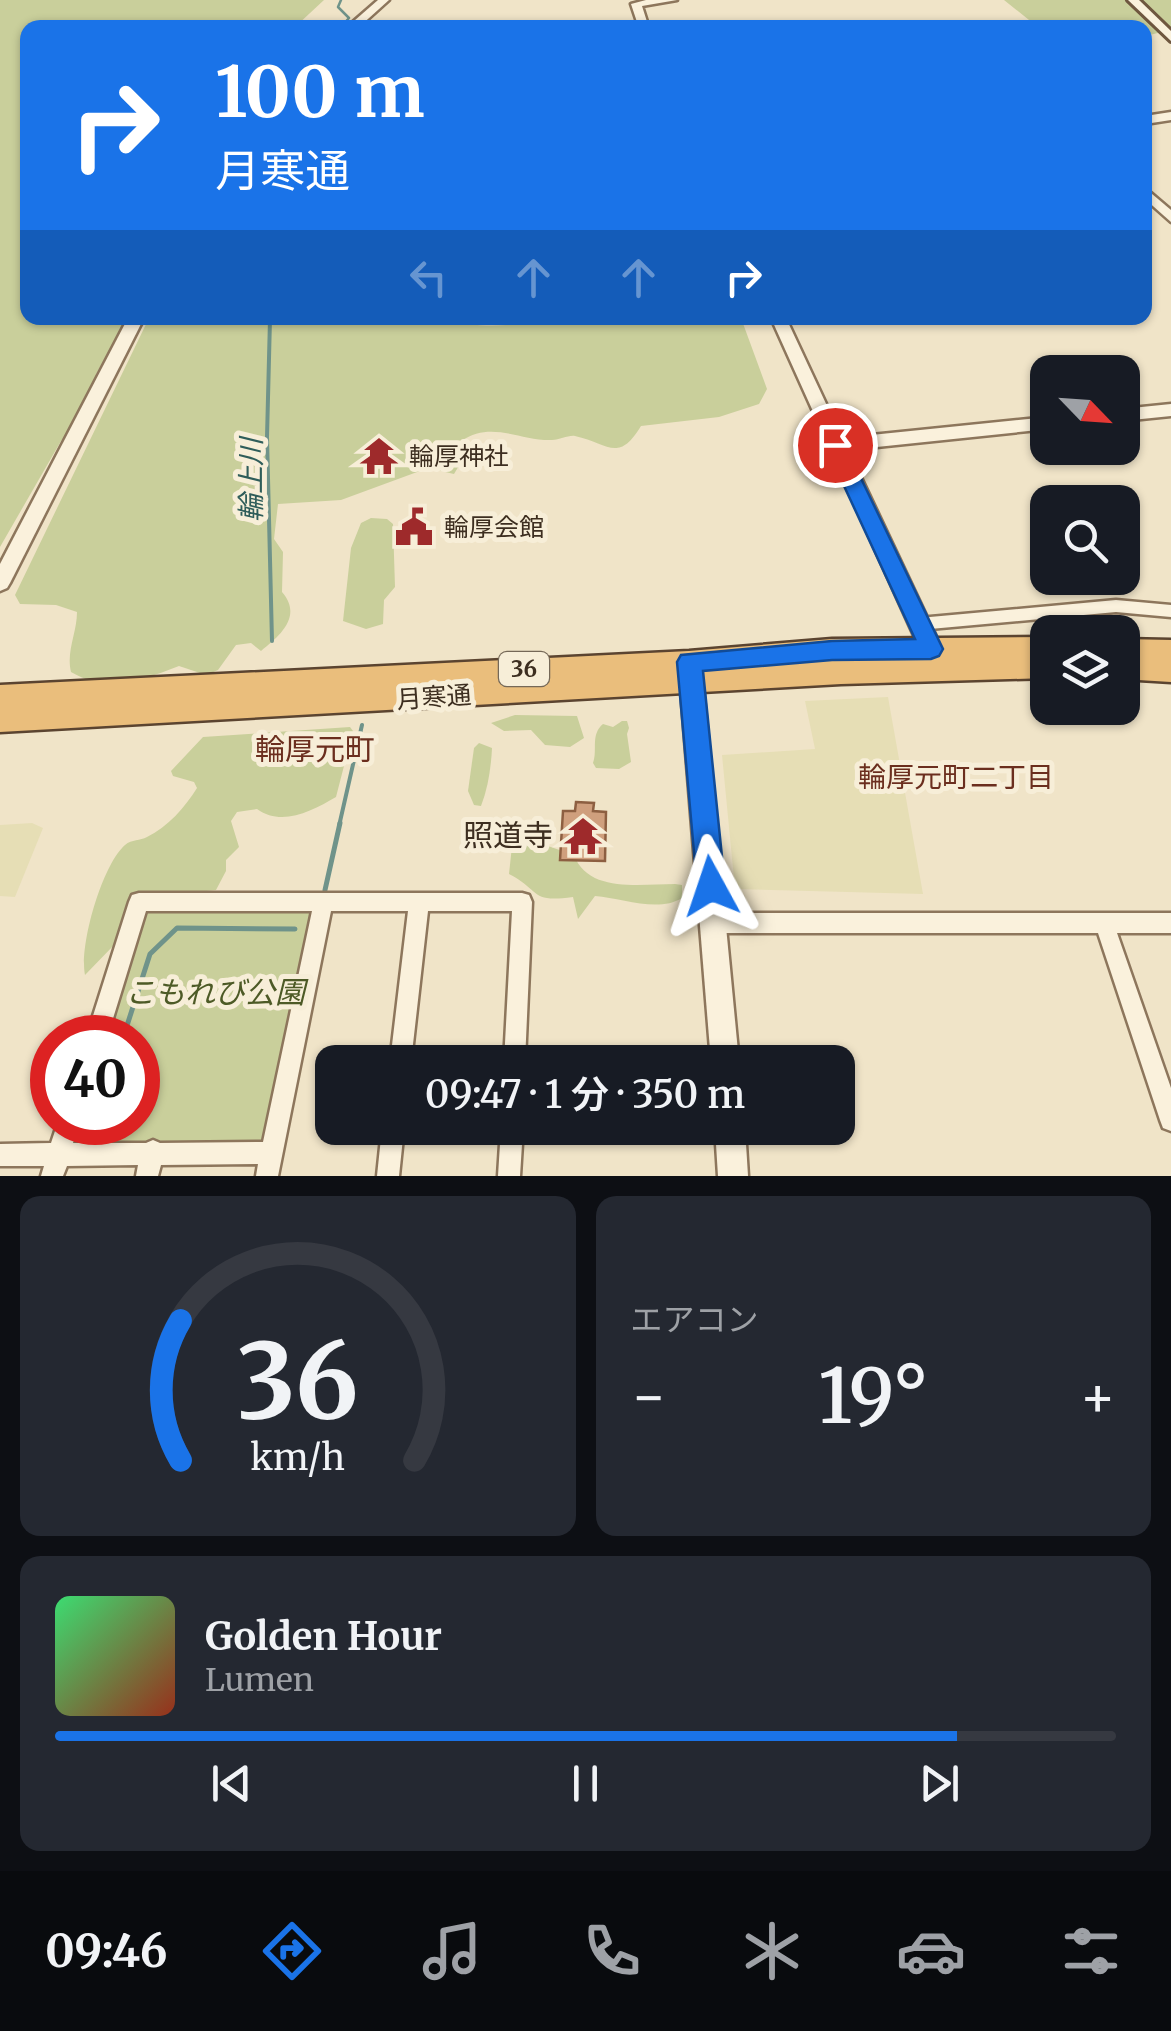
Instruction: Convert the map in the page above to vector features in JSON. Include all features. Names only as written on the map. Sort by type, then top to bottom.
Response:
[{"type":"highway","name":"月寒通","points":[[0,720],[691,672],[925,637],[1030,646]]},
{"type":"highway","points":[[1140,650],[1171,651]]},
{"type":"highway","name":"月寒通","points":[[0,698],[691,672],[887,671],[1030,665]]},
{"type":"highway","points":[[1140,669],[1171,671]]},
{"type":"main road","points":[[1133,0],[1171,37]]},
{"type":"main road","points":[[1144,0],[1171,27]]},
{"type":"main road","points":[[1140,661],[1171,662]]},
{"type":"street","points":[[361,20],[384,0]]},
{"type":"street","points":[[641,20],[636,4],[672,0]]},
{"type":"street","points":[[1152,199],[1171,218]]},
{"type":"street","points":[[0,583],[132,325]]},
{"type":"street","points":[[781,325],[925,637],[1116,606],[1171,610]]},
{"type":"street","points":[[1140,413],[1171,410]]},
{"type":"street","points":[[835,445],[1030,424]]},
{"type":"street","points":[[691,672],[724,1045]]},
{"type":"street","points":[[103,1015],[139,902],[522,902],[515,1045]]},
{"type":"street","points":[[403,1045],[419,903]]},
{"type":"street","points":[[267,1176],[323,904]]},
{"type":"street","points":[[714,923],[1171,923]]},
{"type":"street","points":[[1104,923],[1171,1120]]},
{"type":"street","points":[[388,1176],[392,1145]]},
{"type":"street","points":[[509,1176],[511,1145]]},
{"type":"street","points":[[731,1145],[733,1176]]},
{"type":"street","points":[[0,1155],[55,1166],[153,1151],[272,1152]]},
{"type":"street","points":[[147,1176],[153,1151]]},
{"type":"shaded area","points":[[888,697],[923,894],[735,889],[722,755],[815,749],[805,701]]},
{"type":"shaded area","points":[[32,823],[43,828],[15,897],[0,896],[0,825]]},
{"type":"green space","points":[[0,0],[324,0],[303,20],[20,20],[20,325],[124,325],[96,374],[97,382],[83,410],[0,547]]},
{"type":"green space","points":[[1004,0],[1171,0],[1171,30],[1152,34],[1152,20],[1029,20]]},
{"type":"green space","points":[[146,325],[744,325],[767,389],[759,404],[719,417],[641,426],[619,448],[575,436],[552,440],[484,432],[461,441],[460,464],[454,474],[428,468],[341,500],[278,504],[274,539],[283,552],[282,592],[290,617],[261,651],[251,643],[236,645],[218,670],[206,675],[179,666],[125,683],[85,679],[71,672],[77,612],[56,605],[20,604],[15,595]]},
{"type":"green space","points":[[371,518],[387,519],[393,524],[395,587],[384,600],[383,624],[366,629],[343,621],[351,548],[361,523]]},
{"type":"green space","points":[[515,715],[577,716],[584,738],[570,747],[545,745],[531,730],[504,731],[491,723]]},
{"type":"green space","points":[[627,721],[629,728],[631,762],[619,769],[596,768],[593,763],[599,728],[603,724],[613,727]]},
{"type":"green space","points":[[350,727],[353,731],[336,797],[287,817],[257,809],[237,812],[231,821],[239,847],[226,860],[226,871],[216,890],[169,895],[128,918],[115,944],[85,975],[89,926],[108,870],[125,845],[162,828],[197,788],[194,782],[173,776],[171,771],[203,737]]},
{"type":"green space","points":[[479,743],[492,748],[481,806],[474,805],[468,791],[474,748]]},
{"type":"green space","points":[[545,845],[574,855],[591,876],[603,881],[682,885],[682,898],[651,904],[595,896],[578,919],[573,897],[542,897],[509,874],[512,846]]},
{"type":"green space","name":"こもれび公園","points":[[139,902],[323,905],[272,1153],[58,1155],[61,1145],[160,1145],[160,1015],[103,1015]]},
{"type":"building","name":"照道寺","points":[[576,802],[594,803],[593,811],[606,812],[605,861],[560,860],[563,811],[575,811]]},
{"type":"waterway","name":"輪上川","points":[[341,0],[338,7],[347,20]]},
{"type":"waterway","name":"輪上川","points":[[270,325],[267,437],[272,641]]},
{"type":"waterway","name":"輪上川","points":[[339,826],[362,725]]},
{"type":"waterway","name":"輪上川","points":[[325,890],[340,823]]},
{"type":"waterway","name":"輪上川","points":[[130,1015],[150,954],[177,928],[295,929]]},
{"type":"place","name":"輪厚神社","points":[[379,456]]},
{"type":"place","name":"輪厚会館","points":[[414,527]]},
{"type":"place","name":"照道寺","points":[[583,836]]},
{"type":"district","name":"輪厚元町","points":[[315,750]]},
{"type":"district","name":"輪厚元町二丁目","points":[[956,777]]},
{"type":"route","points":[[711,886],[690,662],[832,650],[931,649],[835,445]]}]
